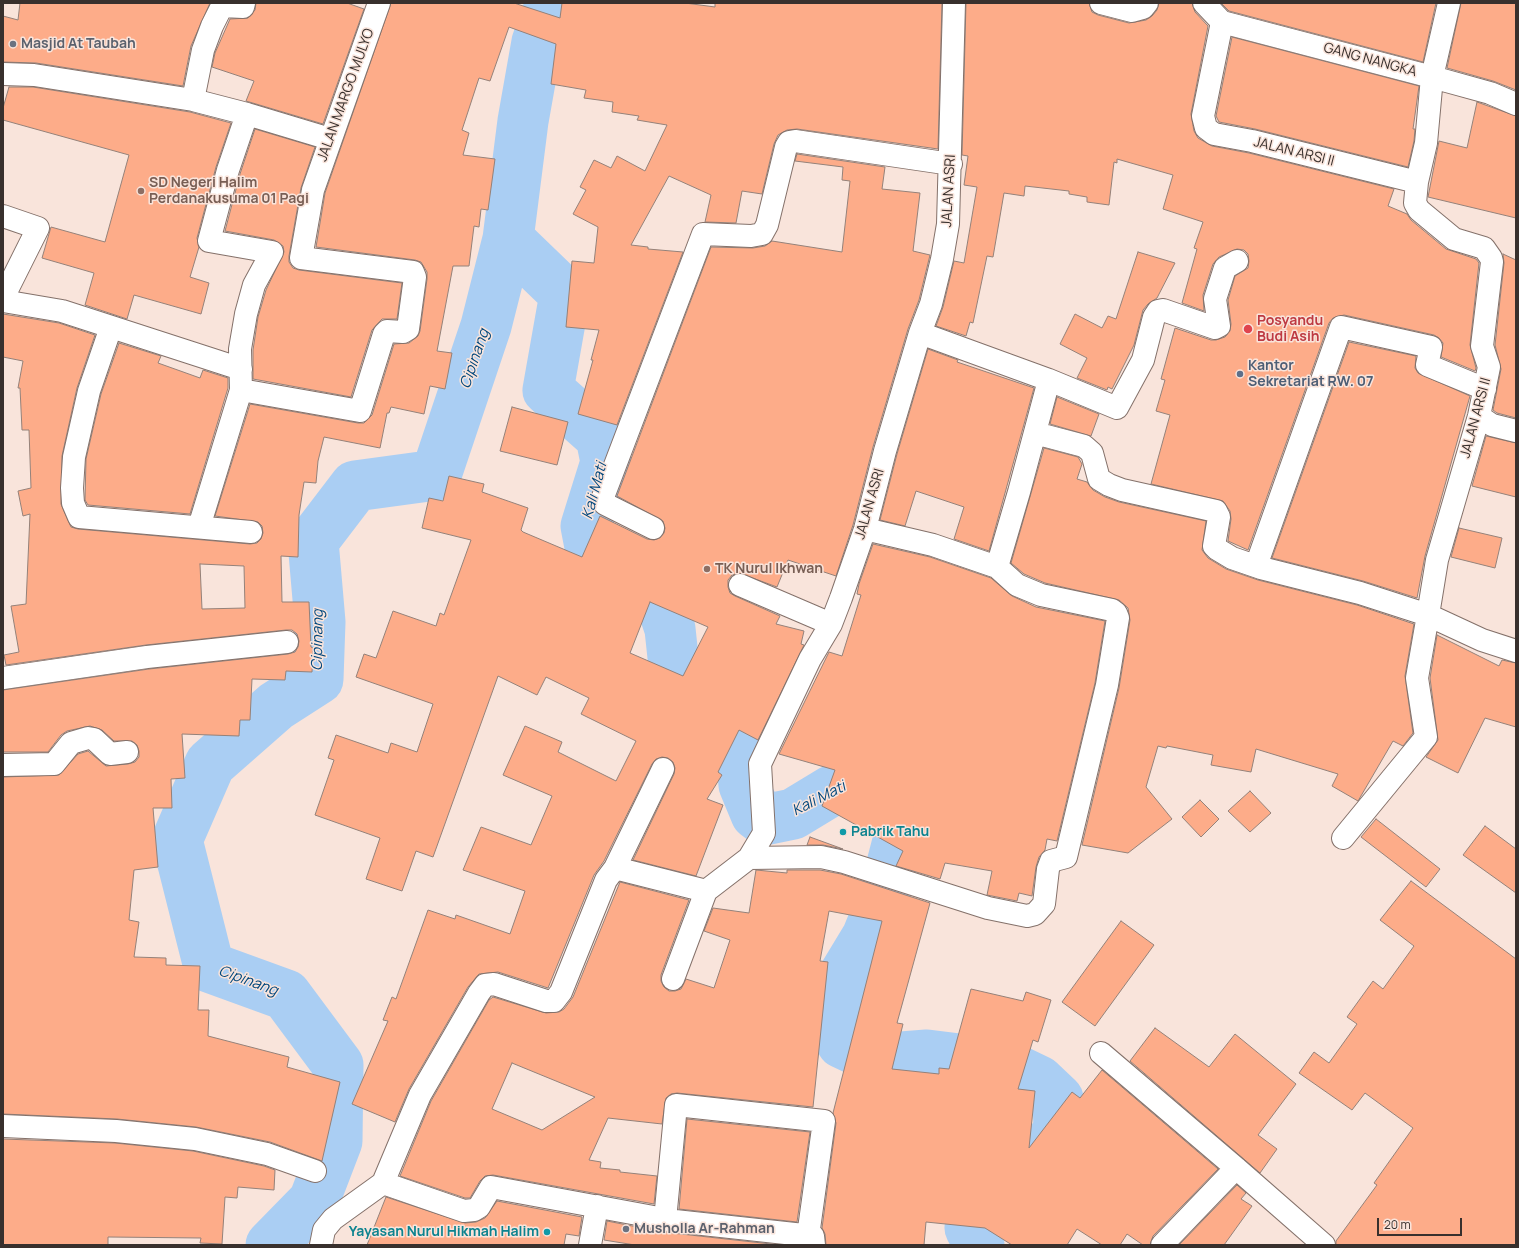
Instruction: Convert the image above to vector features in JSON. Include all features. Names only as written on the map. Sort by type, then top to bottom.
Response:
[{"type":"street","points":[[193,100],[203,50],[212,26],[222,6],[243,6],[244,3]]},
{"type":"street","name":"JALAN MARGO MULYO","points":[[301,258],[313,190],[379,3]]},
{"type":"street","name":"JALAN ASRI","points":[[706,890],[749,858],[764,833],[763,788],[760,764],[810,659],[831,624],[865,529],[885,451],[920,333],[931,304],[948,224],[951,164],[954,3]]},
{"type":"street","points":[[1100,3],[1132,11],[1143,8],[1147,3]]},
{"type":"street","points":[[1204,3],[1222,22]]},
{"type":"street","points":[[1417,182],[1426,143],[1432,77],[1450,3]]},
{"type":"street","name":"GANG NANGKA","points":[[1222,22],[1490,93],[1516,104]]},
{"type":"street","name":"JALAN ARSI II","points":[[1222,22],[1203,116],[1206,128],[1214,134],[1252,141],[1417,182],[1415,203],[1419,210],[1454,239],[1484,248],[1492,262],[1482,346],[1489,367],[1479,416],[1437,560],[1417,678],[1426,737],[1343,838]]},
{"type":"street","points":[[3,74],[34,75],[193,100],[247,114],[330,139]]},
{"type":"street","points":[[3,301],[62,311],[111,327],[241,380],[360,411],[384,334],[387,331],[405,332],[408,328],[415,277],[412,271],[301,258],[209,241],[228,170],[247,114]]},
{"type":"street","points":[[653,528],[605,504],[603,497],[703,234],[751,236],[762,234],[767,225],[786,147],[789,142],[795,141],[951,164]]},
{"type":"street","points":[[3,216],[38,228],[3,298]]},
{"type":"street","points":[[199,528],[241,380],[240,349],[248,307],[254,286],[272,252]]},
{"type":"street","points":[[920,333],[1049,380],[1117,408],[1144,360],[1154,317],[1158,311],[1163,310],[1215,328],[1219,326],[1215,299],[1225,268],[1237,261]]},
{"type":"street","points":[[111,327],[89,391],[74,457],[72,488],[73,502],[79,517],[251,532]]},
{"type":"street","points":[[1256,566],[1341,327],[1431,347],[1427,365],[1485,388]]},
{"type":"street","points":[[997,567],[1020,492],[1049,380]]},
{"type":"street","points":[[1479,416],[1492,426],[1516,431]]},
{"type":"street","points":[[1035,433],[1084,446],[1092,453],[1099,479],[1109,485],[1122,490],[1216,511],[1219,517],[1215,547],[1232,558],[1256,566],[1360,593],[1428,615],[1482,640],[1516,651]]},
{"type":"street","points":[[749,858],[821,857],[870,870],[988,908],[1030,916],[1038,912],[1044,904],[1048,869],[1051,860],[1066,857],[1107,685],[1118,618],[1116,613],[1112,610],[1041,595],[1017,585],[997,567],[933,545],[865,529]]},
{"type":"street","points":[[740,585],[831,624]]},
{"type":"street","points":[[3,678],[147,657],[287,642]]},
{"type":"street","points":[[3,765],[54,764],[71,743],[88,738],[94,739],[110,754],[127,752]]},
{"type":"street","points":[[305,1245],[323,1237],[342,1213],[383,1183],[420,1094],[485,985],[494,984],[546,1001],[554,1001],[562,992],[606,880],[623,870],[664,770]]},
{"type":"street","points":[[623,870],[706,890],[673,979]]},
{"type":"street","points":[[1101,1053],[1324,1245]]},
{"type":"street","points":[[383,1183],[464,1211],[479,1207],[491,1187],[665,1220],[811,1240],[824,1121],[676,1105],[665,1220]]},
{"type":"street","points":[[3,1126],[116,1131],[195,1139],[261,1153],[315,1171]]},
{"type":"street","points":[[1162,1245],[1236,1168]]},
{"type":"street","points":[[590,1245],[597,1206]]},
{"type":"building","points":[[20,3],[210,3],[191,46],[183,86],[36,63],[3,62],[3,16],[18,20]]},
{"type":"building","points":[[256,3],[347,3],[364,9],[323,124],[246,101],[254,81],[212,67],[215,53],[230,19],[248,18],[255,10]]},
{"type":"building","points":[[391,3],[514,3],[560,18],[562,3],[685,3],[715,7],[715,3],[942,3],[938,149],[797,129],[787,130],[778,135],[774,144],[762,194],[742,191],[736,223],[705,222],[711,195],[669,176],[631,245],[648,247],[648,249],[683,252],[617,425],[578,414],[593,360],[591,360],[599,330],[566,327],[572,261],[594,263],[598,227],[573,214],[586,190],[580,187],[594,160],[611,168],[617,156],[645,171],[667,125],[637,120],[639,116],[612,112],[613,102],[584,98],[586,90],[551,84],[556,44],[509,27],[490,81],[479,78],[462,130],[469,133],[463,155],[495,159],[488,210],[481,209],[479,227],[474,226],[469,266],[453,266],[437,351],[452,353],[445,389],[430,386],[424,414],[391,407],[389,413],[387,413],[380,448],[324,437],[318,461],[316,483],[304,482],[299,515],[298,557],[281,556],[282,602],[309,602],[311,647],[313,648],[312,672],[286,671],[285,680],[252,679],[250,720],[240,720],[239,736],[182,734],[185,778],[171,779],[172,808],[153,808],[158,867],[134,870],[129,920],[139,922],[134,957],[166,958],[166,965],[200,966],[198,1010],[209,1010],[208,1036],[289,1057],[287,1067],[340,1082],[322,1161],[270,1142],[196,1127],[117,1119],[3,1114],[3,777],[59,775],[78,754],[88,751],[106,766],[128,764],[135,762],[139,757],[139,751],[137,745],[132,741],[114,741],[102,730],[90,726],[67,731],[61,735],[48,752],[3,752],[3,690],[149,669],[288,654],[295,652],[299,641],[297,634],[292,630],[286,630],[146,645],[6,665],[4,655],[19,652],[11,606],[26,604],[30,514],[23,516],[18,491],[31,488],[29,430],[22,430],[20,388],[18,388],[23,361],[3,357],[3,314],[59,323],[95,335],[77,388],[62,456],[61,504],[71,527],[78,529],[250,544],[257,543],[261,539],[263,533],[262,526],[258,522],[215,516],[250,404],[364,423],[372,415],[394,344],[409,343],[418,336],[420,331],[427,279],[427,272],[421,262],[316,247],[325,193]],"holes":[[[200,564],[244,566],[245,608],[202,609]]]},
{"type":"building","points":[[966,3],[1089,3],[1092,12],[1098,15],[1129,23],[1146,20],[1152,16],[1157,10],[1159,3],[1192,3],[1195,12],[1208,26],[1191,114],[1194,131],[1198,138],[1212,146],[1249,153],[1394,189],[1388,206],[1407,214],[1411,220],[1446,249],[1476,259],[1479,263],[1470,345],[1476,368],[1475,371],[1441,357],[1443,343],[1434,335],[1344,315],[1333,318],[1329,323],[1248,550],[1228,541],[1231,519],[1230,511],[1223,501],[1151,484],[1170,415],[1156,411],[1165,380],[1161,379],[1175,328],[1211,340],[1225,337],[1230,331],[1231,324],[1228,300],[1235,276],[1248,268],[1249,261],[1248,254],[1244,250],[1237,249],[1219,257],[1213,264],[1203,295],[1204,311],[1182,303],[1197,249],[1194,248],[1203,222],[1163,209],[1173,175],[1117,159],[1117,163],[1114,162],[1109,205],[1087,202],[1087,197],[1069,194],[1069,191],[1025,186],[1024,196],[1004,193],[993,257],[987,256],[973,323],[970,322],[966,336],[936,326],[943,307],[954,261],[964,263],[977,187],[964,185],[968,156],[962,155]]},
{"type":"building","points":[[1221,3],[1436,3],[1423,62],[1229,11]]},
{"type":"building","points":[[1461,3],[1516,3],[1516,90],[1493,81],[1447,68]]},
{"type":"building","points":[[1232,37],[1419,86],[1413,129],[1415,129],[1414,141],[1408,167],[1255,129],[1219,122],[1216,116]]},
{"type":"building","name":"SD Negeri Halim Perdanakusuma 01 Pagi","points":[[9,87],[33,87],[190,112],[231,123],[216,167],[197,238],[199,247],[190,277],[209,283],[201,314],[134,295],[127,319],[85,305],[94,273],[42,258],[51,227],[105,242],[129,155],[3,120],[3,108]]},
{"type":"building","points":[[1477,102],[1516,116],[1516,218],[1428,197],[1439,141],[1467,148]]},
{"type":"building","points":[[255,129],[315,147],[301,188],[289,256],[289,262],[293,268],[402,283],[397,319],[382,319],[372,330],[351,397],[253,379],[253,350],[258,317],[266,290],[284,252],[283,246],[274,240],[225,231],[240,174]]},
{"type":"building","points":[[797,154],[885,167],[882,189],[920,193],[913,251],[930,255],[919,300],[908,329],[873,447],[853,525],[836,576],[788,560],[777,587],[739,573],[732,575],[728,580],[730,593],[780,616],[776,624],[804,631],[801,644],[804,645],[758,740],[739,730],[718,772],[722,775],[707,799],[723,805],[696,876],[633,860],[674,774],[675,768],[673,762],[668,758],[662,757],[656,759],[652,764],[604,861],[594,875],[548,988],[498,972],[479,974],[468,987],[409,1089],[395,1122],[352,1104],[388,1021],[383,1020],[392,997],[396,999],[428,910],[455,919],[456,915],[510,934],[525,891],[463,870],[481,827],[531,845],[552,796],[503,775],[525,726],[562,742],[558,752],[616,781],[636,741],[581,714],[589,698],[546,677],[537,695],[498,676],[433,857],[416,851],[402,891],[366,879],[380,838],[315,815],[334,760],[328,758],[336,735],[388,753],[391,743],[417,752],[433,704],[356,677],[364,654],[376,658],[393,611],[436,626],[440,613],[444,615],[471,540],[422,528],[429,498],[443,501],[449,476],[484,484],[482,492],[528,508],[521,530],[523,532],[582,557],[600,516],[647,539],[654,540],[660,538],[664,533],[665,528],[663,521],[617,496],[711,247],[753,248],[765,246],[772,241],[842,252],[850,181],[842,180],[843,167],[795,161]],"holes":[[[650,602],[708,627],[683,676],[630,653]]]},
{"type":"building","points":[[1138,252],[1175,263],[1157,298],[1148,304],[1143,310],[1134,345],[1112,389],[1108,387],[1107,390],[1077,378],[1087,358],[1060,344],[1075,314],[1102,328],[1108,316],[1116,319]]},
{"type":"building","points":[[1503,254],[1516,260],[1516,418],[1497,413],[1493,410],[1501,369],[1495,345],[1504,263]]},
{"type":"building","points":[[1349,342],[1416,356],[1415,368],[1418,373],[1470,396],[1425,556],[1417,598],[1363,581],[1272,558]]},
{"type":"building","points":[[119,343],[161,356],[158,363],[200,378],[203,370],[228,378],[228,388],[190,514],[88,505],[85,500],[86,459],[101,394]]},
{"type":"building","points":[[928,349],[958,360],[957,362],[1034,388],[989,551],[954,539],[964,507],[916,491],[905,526],[880,520],[897,454]]},
{"type":"building","points":[[1057,397],[1099,414],[1091,436],[1050,424]]},
{"type":"building","points":[[512,407],[568,422],[557,465],[500,451]]},
{"type":"building","points":[[1486,436],[1516,443],[1516,497],[1472,486]]},
{"type":"building","points":[[1044,448],[1078,457],[1082,464],[1077,479],[1087,482],[1093,490],[1105,497],[1119,502],[1206,521],[1202,550],[1208,558],[1226,569],[1258,580],[1357,605],[1414,624],[1405,676],[1413,733],[1403,746],[1393,741],[1358,801],[1332,786],[1338,774],[1256,749],[1251,772],[1211,765],[1213,755],[1167,746],[1166,748],[1158,746],[1146,787],[1172,819],[1128,853],[1082,845],[1119,688],[1130,620],[1128,608],[1119,600],[1045,583],[1024,574],[1011,563]]},
{"type":"building","points":[[1459,528],[1502,538],[1495,568],[1451,557]]},
{"type":"building","points":[[873,544],[930,557],[991,578],[1012,596],[1036,607],[1105,621],[1095,683],[1057,841],[1047,839],[1045,850],[1039,857],[1036,867],[1032,896],[1019,893],[1017,901],[987,895],[992,871],[945,863],[940,879],[896,866],[903,851],[822,806],[835,770],[779,754],[829,652],[842,656],[861,595],[857,594],[859,584]]},
{"type":"building","points":[[1437,635],[1499,666],[1502,660],[1516,663],[1516,727],[1485,718],[1458,773],[1426,757],[1438,740],[1430,678]]},
{"type":"building","points":[[1250,791],[1271,813],[1250,832],[1228,811]]},
{"type":"building","points":[[1200,800],[1219,819],[1201,837],[1182,817]]},
{"type":"building","points":[[1376,819],[1440,869],[1426,887],[1361,837]]},
{"type":"building","points":[[1485,826],[1516,849],[1516,893],[1463,855]]},
{"type":"building","points":[[810,837],[843,849],[823,845],[807,845]]},
{"type":"building","points":[[756,870],[787,873],[787,870],[820,870],[841,874],[930,903],[897,1023],[903,1024],[892,1069],[939,1074],[939,1068],[949,1069],[971,989],[1023,1001],[1026,992],[1051,1000],[1038,1042],[1033,1040],[1018,1089],[1035,1091],[1029,1148],[1072,1092],[1080,1098],[1102,1070],[1218,1169],[1153,1236],[1150,1245],[1143,1245],[1127,1234],[1120,1245],[1102,1245],[1077,1229],[1067,1245],[1012,1245],[985,1228],[926,1222],[924,1245],[826,1245],[825,1234],[822,1228],[836,1123],[833,1113],[882,921],[829,911],[820,961],[828,962],[813,1107],[677,1093],[671,1094],[666,1098],[662,1124],[608,1118],[589,1160],[601,1162],[600,1168],[657,1176],[654,1204],[493,1175],[485,1176],[480,1181],[470,1198],[465,1198],[400,1176],[431,1101],[489,1000],[493,997],[546,1013],[559,1012],[564,1009],[573,997],[620,882],[689,900],[661,975],[661,981],[664,987],[669,991],[681,989],[686,979],[714,988],[730,940],[704,931],[713,908],[749,913]],"holes":[[[512,1063],[595,1097],[542,1130],[492,1109]]]},
{"type":"building","points":[[1411,881],[1516,959],[1516,1245],[1336,1245],[1336,1241],[1377,1185],[1374,1183],[1413,1128],[1365,1093],[1352,1110],[1299,1073],[1314,1052],[1329,1063],[1357,1024],[1347,1017],[1373,981],[1383,989],[1414,946],[1380,920]]},
{"type":"building","points":[[1121,921],[1154,945],[1095,1026],[1062,1002]]},
{"type":"building","points":[[1155,1028],[1209,1067],[1235,1034],[1296,1084],[1258,1135],[1277,1149],[1260,1173],[1130,1061]]},
{"type":"building","points":[[687,1119],[810,1132],[797,1222],[679,1209]]},
{"type":"building","points":[[3,1139],[115,1143],[193,1151],[264,1166],[275,1170],[274,1190],[238,1187],[237,1198],[225,1197],[222,1244],[200,1243],[201,1238],[108,1237],[108,1245],[3,1245]]},
{"type":"building","points":[[1237,1185],[1246,1193],[1241,1199],[1252,1206],[1224,1245],[1179,1245]]},
{"type":"building","points":[[386,1197],[465,1223],[476,1222],[485,1218],[497,1201],[582,1217],[579,1236],[566,1234],[564,1245],[367,1245]]},
{"type":"building","points":[[607,1221],[663,1232],[780,1245],[635,1245],[604,1240]]},
{"type":"waterway","name":"Cipinang","points":[[271,1245],[314,1201],[337,1141],[338,1065],[286,995],[209,967],[177,840],[210,764],[276,706],[318,679],[320,622],[313,541],[355,486],[436,475],[486,326],[508,239],[523,121],[537,42],[551,3]]},
{"type":"waterway","name":"Kali Mati","points":[[508,239],[565,294],[548,390],[601,437],[606,462],[586,526],[591,552],[639,575],[659,596],[670,629],[675,676],[679,696],[706,718],[730,732],[741,751],[744,785],[756,814],[764,820],[793,814],[831,791],[860,779],[881,787],[902,816],[898,841],[884,895],[867,937],[844,975],[835,1003],[831,1024],[842,1043],[876,1059],[927,1055],[991,1063],[1014,1069],[1039,1081],[1058,1099],[1059,1129],[1043,1155],[1022,1170],[995,1176],[976,1196],[970,1228],[979,1245]]},
{"type":"place","name":"Masjid At Taubah","points":[[13,44]]},
{"type":"place","name":"SD Negeri Halim Perdanakusuma 01 Pagi","points":[[141,191]]},
{"type":"place","name":"Posyandu Budi Asih","points":[[1248,329]]},
{"type":"place","name":"Kantor Sekretariat RW. 07","points":[[1240,374]]},
{"type":"place","name":"TK Nurul Ikhwan","points":[[707,569]]},
{"type":"place","name":"Pabrik Tahu","points":[[843,832]]},
{"type":"place","name":"Musholla Ar-Rahman","points":[[626,1229]]},
{"type":"place","name":"Yayasan Nurul Hikmah Halim","points":[[547,1232]]}]
